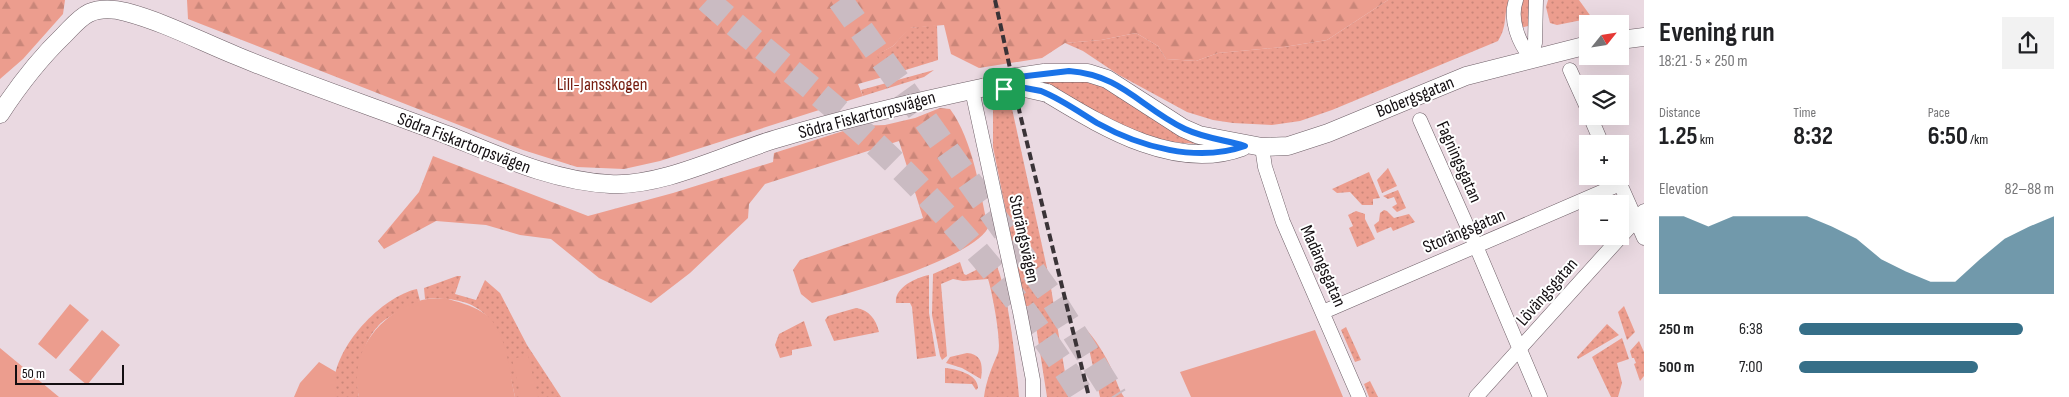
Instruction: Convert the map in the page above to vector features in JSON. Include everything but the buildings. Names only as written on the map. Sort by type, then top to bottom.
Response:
[{"type":"street","points":[[1516,0],[1514,14],[1517,30],[1522,46],[1531,58]]},
{"type":"street","points":[[1531,58],[1535,43],[1536,0]]},
{"type":"street","name":"Södra Fiskartorpsvägen","points":[[0,114],[22,80],[48,49],[89,13],[103,10],[123,11],[152,20],[362,105],[545,174],[579,182],[629,185],[657,179],[760,144],[858,115],[979,89]]},
{"type":"street","points":[[1629,39],[1644,37]]},
{"type":"street","name":"Bobergsgatan","points":[[979,89],[1025,88],[1047,93],[1126,138],[1154,146],[1199,153],[1302,142],[1466,76],[1579,47]]},
{"type":"street","points":[[1570,70],[1579,90]]},
{"type":"street","name":"Bobergsgatan","points":[[979,89],[1001,79],[1044,73],[1088,73],[1107,79],[1183,128],[1199,135],[1253,147]]},
{"type":"street","name":"Storängsvägen","points":[[979,89],[1033,380],[1033,397]]},
{"type":"street","name":"Fagningsgatan","points":[[1420,120],[1540,397]]},
{"type":"street","name":"Madängsgatan","points":[[1253,147],[1265,167],[1283,222],[1359,397]]},
{"type":"street","name":"Storängsgatan","points":[[1323,312],[1476,246],[1607,185]]},
{"type":"street","points":[[1621,185],[1640,215],[1644,238]]},
{"type":"street","name":"Lövängsgatan","points":[[1476,397],[1520,351],[1640,215]]},
{"type":"green space","points":[[0,0],[65,0],[63,14],[23,59],[0,79]]},
{"type":"green space","name":"Lill-Jansskogen","points":[[187,0],[1388,0],[1327,40],[1284,47],[1218,53],[1196,61],[1166,59],[1158,46],[1136,33],[1101,40],[1065,43],[1042,58],[979,68],[951,54],[944,25],[910,28],[893,46],[877,55],[883,77],[858,84],[863,96],[660,161],[624,169],[577,167],[523,150],[188,19]]},
{"type":"green space","points":[[1388,0],[1509,0],[1503,30],[1498,41],[1332,110],[1300,121],[1272,125],[1213,120],[1187,112],[1119,75],[1083,51],[1065,43],[1101,40],[1136,33],[1158,46],[1166,59],[1196,61],[1218,53],[1284,47],[1327,40]]},
{"type":"green space","points":[[1523,0],[1530,0],[1528,26],[1520,28],[1520,5]]},
{"type":"green space","points":[[1548,0],[1579,0],[1590,15],[1579,15],[1579,21],[1557,25],[1550,23],[1546,7]]},
{"type":"green space","points":[[937,25],[938,60],[883,77],[876,55],[893,46],[909,28]]},
{"type":"green space","points":[[1043,68],[1082,71],[1199,144],[1153,141],[1046,88]]},
{"type":"green space","points":[[934,70],[924,77],[863,96],[861,90]]},
{"type":"green space","points":[[1009,95],[1050,282],[1069,397],[1047,397],[1033,307],[1025,306],[993,147],[993,102],[996,98]]},
{"type":"green space","points":[[940,108],[950,109],[965,135],[979,182],[988,228],[977,240],[959,252],[935,263],[853,292],[812,303],[801,294],[793,270],[800,260],[923,218],[899,141],[765,184],[749,204],[748,218],[690,273],[651,303],[599,278],[551,239],[520,235],[486,225],[436,221],[384,249],[378,241],[419,192],[433,156],[588,216],[673,193],[773,162],[774,153],[859,126],[885,125],[915,118]]},
{"type":"green space","points":[[1388,168],[1397,186],[1382,193],[1377,180]]},
{"type":"green space","points":[[1369,172],[1380,198],[1373,199],[1373,205],[1362,205],[1350,192],[1337,193],[1332,189]]},
{"type":"green space","points":[[1398,190],[1406,208],[1397,212],[1392,207],[1397,204],[1394,197],[1388,199],[1383,196]]},
{"type":"green space","points":[[1384,210],[1394,218],[1409,214],[1415,222],[1393,231],[1391,227],[1377,233],[1374,225],[1379,221],[1380,213]]},
{"type":"green space","points":[[1356,211],[1365,214],[1365,219],[1375,239],[1357,247],[1349,228],[1353,226],[1348,215]]},
{"type":"green space","points":[[989,254],[1001,278],[1006,298],[1019,397],[984,397],[999,347],[996,317],[988,279],[963,281],[953,279],[941,284],[947,356],[942,360],[940,356],[932,315],[933,274],[960,262],[966,275],[976,270],[974,261],[976,259],[980,262],[987,259]]},
{"type":"green space","points":[[929,275],[929,313],[936,356],[917,359],[912,307],[910,303],[896,303],[896,298],[906,284]]},
{"type":"green space","points":[[461,276],[455,294],[476,300],[485,280],[500,293],[527,345],[561,397],[515,397],[501,339],[493,324],[483,313],[469,304],[450,299],[425,299],[424,288]]},
{"type":"green space","points":[[417,289],[420,301],[382,322],[375,329],[365,347],[359,367],[359,397],[335,397],[334,381],[338,364],[358,331],[387,303],[402,294]]},
{"type":"green space","points":[[445,298],[482,312],[497,328],[506,350],[515,397],[359,397],[358,365],[363,350],[381,325],[393,314],[407,306],[425,299]]},
{"type":"green space","points":[[70,304],[89,320],[56,359],[38,344]]},
{"type":"green space","points":[[1624,306],[1635,332],[1627,340],[1618,312]]},
{"type":"green space","points":[[856,308],[865,311],[871,316],[879,332],[834,341],[825,320],[828,316]]},
{"type":"green space","points":[[804,321],[812,346],[792,350],[792,355],[780,358],[775,345],[779,334]]},
{"type":"green space","points":[[1607,324],[1619,335],[1578,359],[1577,357]]},
{"type":"green space","points":[[1084,327],[1092,336],[1110,365],[1124,397],[1100,397]]},
{"type":"green space","points":[[1346,327],[1361,360],[1355,362],[1341,330]]},
{"type":"green space","points":[[102,330],[120,345],[87,385],[69,370]]},
{"type":"green space","points":[[1315,330],[1343,397],[1191,397],[1180,372]]},
{"type":"green space","points":[[1622,338],[1629,359],[1617,363],[1622,383],[1618,397],[1611,397],[1592,357]]},
{"type":"green space","points":[[1639,341],[1644,352],[1644,376],[1640,381],[1634,364],[1636,363],[1630,351]]},
{"type":"green space","points":[[0,348],[59,397],[0,397]]},
{"type":"green space","points":[[967,353],[979,358],[982,369],[981,379],[962,368],[946,363],[950,357]]},
{"type":"green space","points":[[528,355],[538,397],[521,397],[512,359]]},
{"type":"green space","points":[[319,362],[336,372],[335,397],[294,397],[300,383]]},
{"type":"green space","points":[[945,368],[966,373],[974,379],[978,388],[976,390],[972,384],[945,383]]},
{"type":"green space","points":[[1370,381],[1378,397],[1369,397],[1364,384]]},
{"type":"tunnel","points":[[707,0],[869,138],[918,186],[970,243],[1018,302],[1083,397]]},
{"type":"tunnel","points":[[840,0],[1051,296],[1115,397]]},
{"type":"railway","points":[[995,0],[1020,114],[1089,397]]},
{"type":"route","points":[[1069,71],[1088,73],[1118,85],[1183,128],[1199,135],[1245,146],[1230,150],[1199,153],[1154,146],[1126,138],[1047,93],[1025,88],[1004,89],[986,87],[1001,79],[1044,73],[1069,71]]}]
